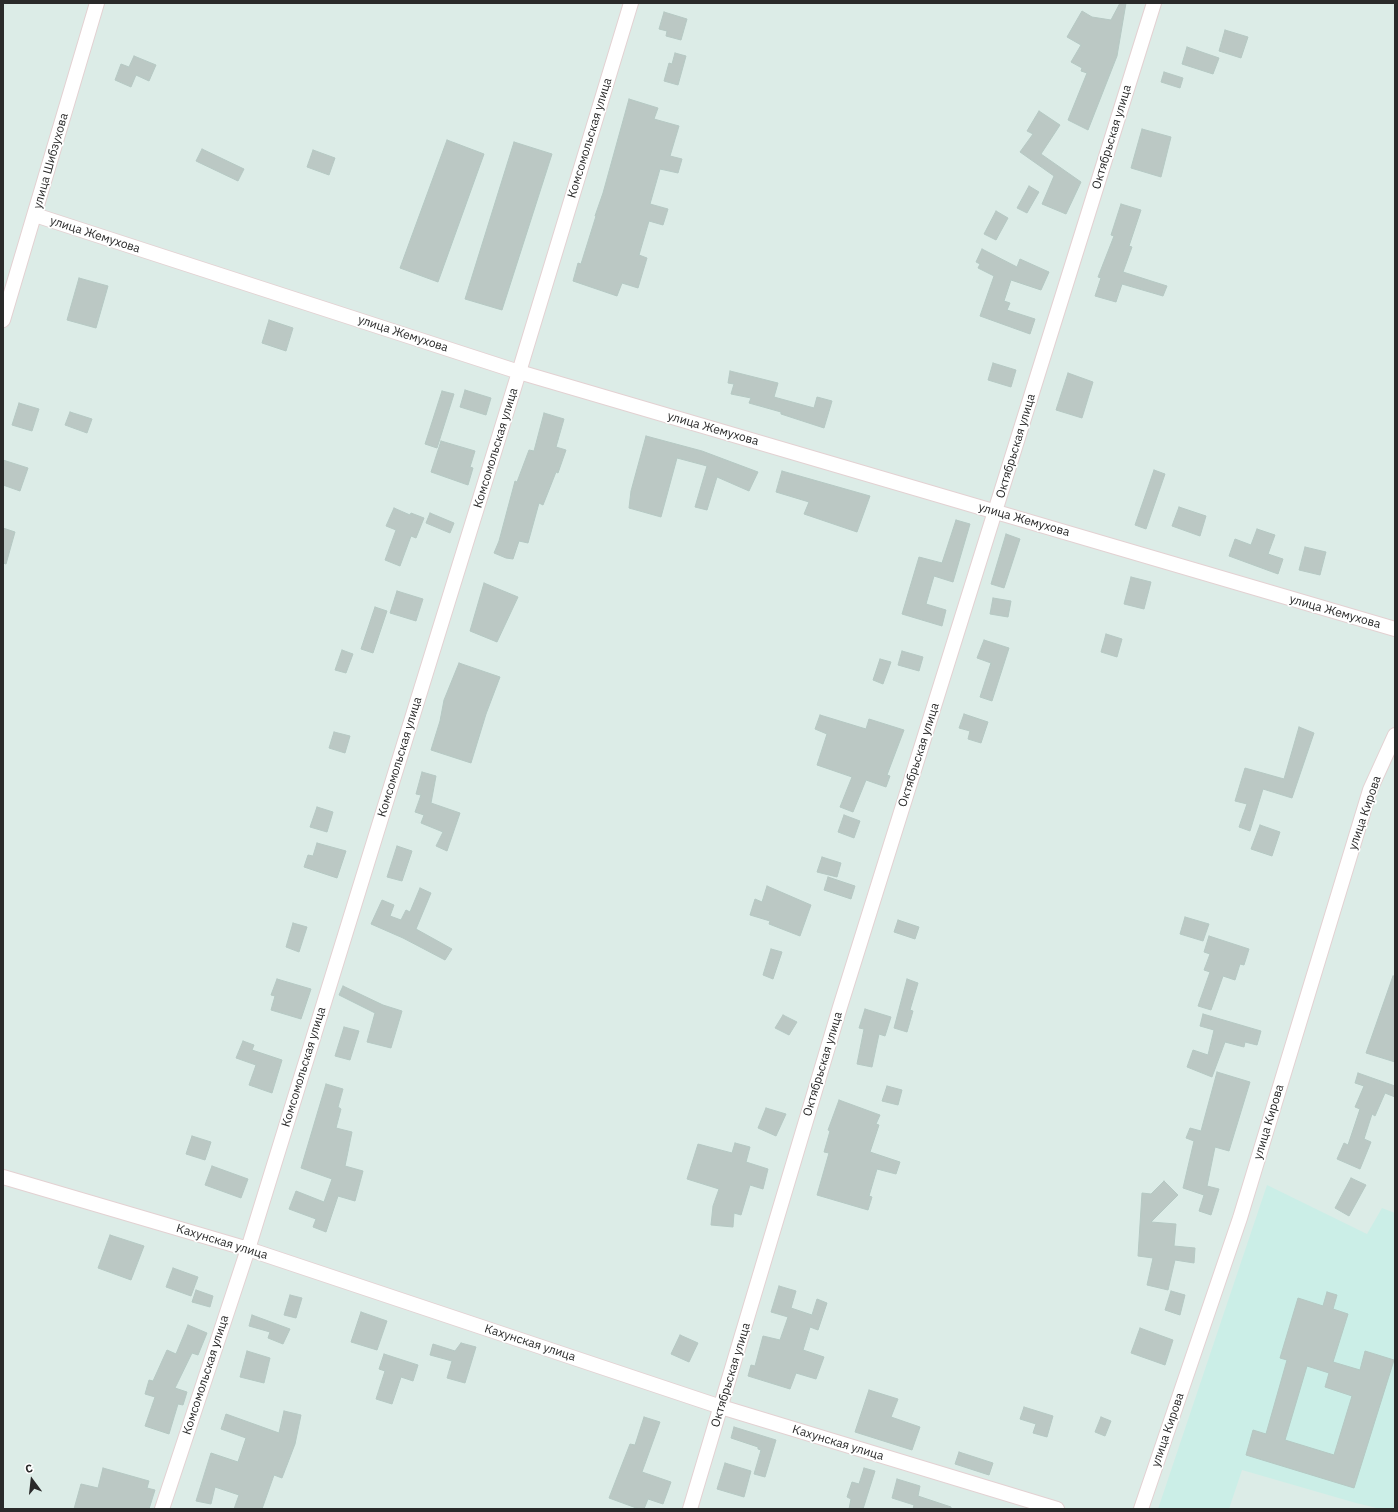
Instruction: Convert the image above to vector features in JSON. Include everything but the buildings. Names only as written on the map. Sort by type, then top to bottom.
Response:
[{"type":"street","name":"улица Шибзухова","points":[[3,320],[98,3]]},
{"type":"street","name":"Комсомольская улица","points":[[162,1509],[248,1249],[519,372],[631,3]]},
{"type":"street","name":"Октябрьская улица","points":[[690,1509],[840,1007],[1154,3]]},
{"type":"street","name":"улица Жемухова","points":[[35,215],[519,372],[1395,629]]},
{"type":"street","name":"улица Кирова","points":[[1141,1509],[1240,1218],[1370,790],[1395,735]]},
{"type":"street","name":"Кахунская улица","points":[[3,1177],[248,1249],[721,1407],[1057,1509]]},
{"type":"shaded area","points":[[1267,1185],[1367,1234],[1382,1208],[1395,1213],[1395,1509],[1381,1509],[1356,1503],[1242,1470],[1229,1509],[1158,1509]]}]
